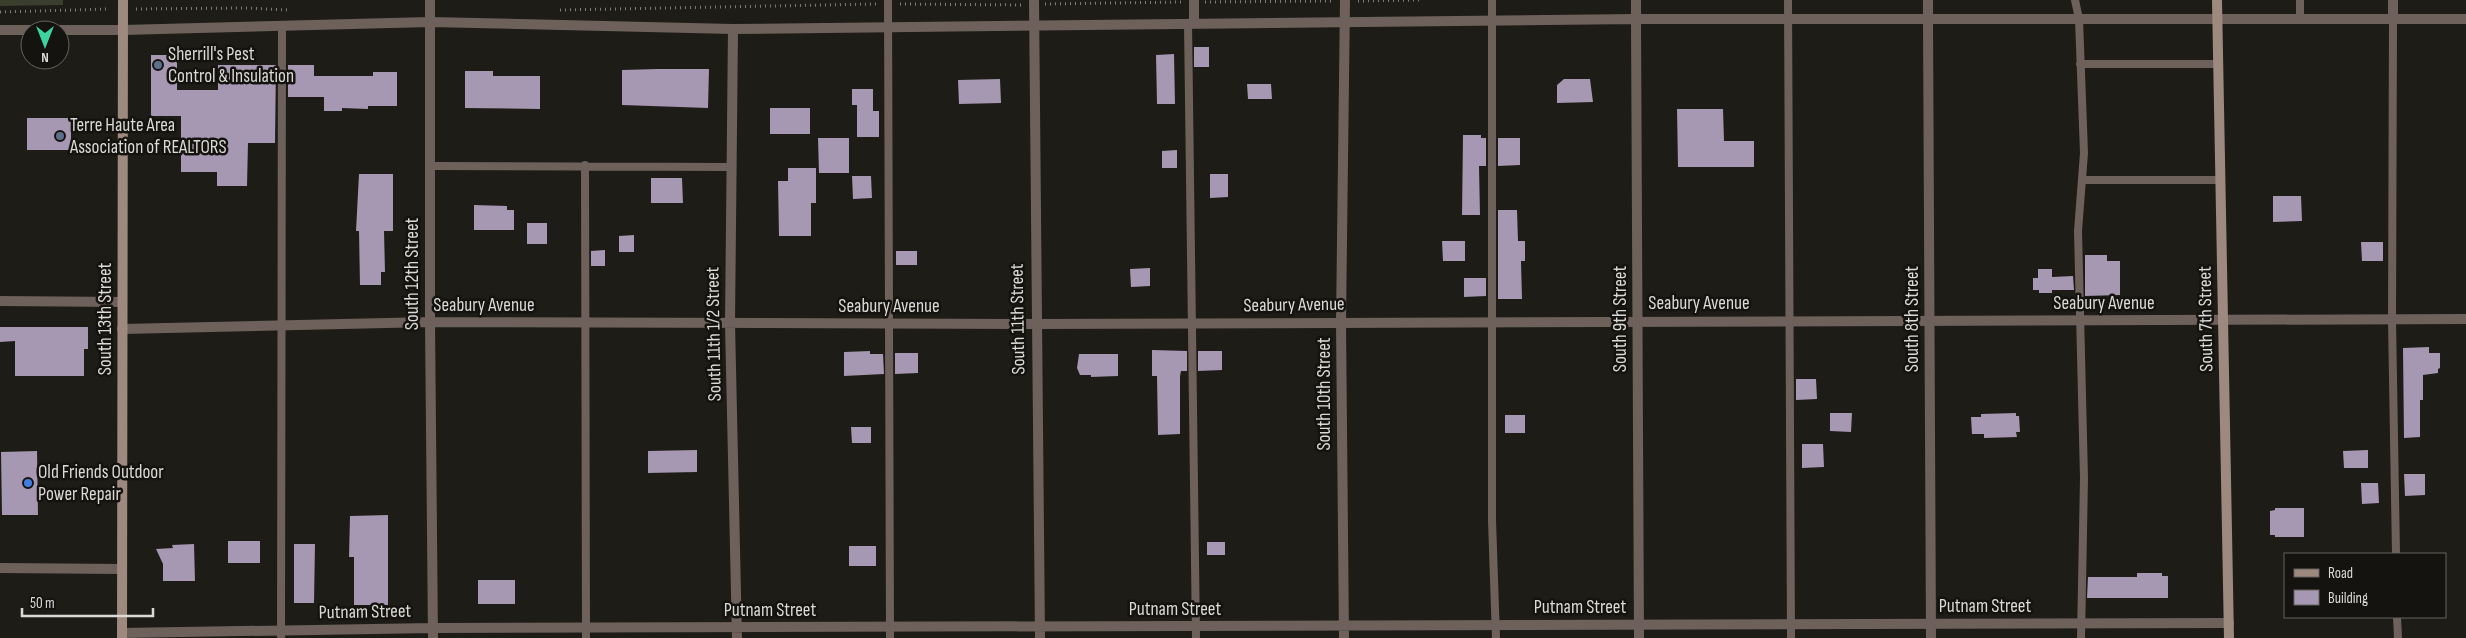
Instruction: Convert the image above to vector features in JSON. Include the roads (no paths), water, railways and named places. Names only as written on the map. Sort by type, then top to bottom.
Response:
[{"type":"main road","name":"South 7th Street","points":[[2217,0],[2229,638]]},
{"type":"main road","name":"South 13th Street","points":[[122,635],[123,5]]},
{"type":"street","name":"South 12th Street","points":[[430,0],[430,322],[433,633]]},
{"type":"street","name":"South 9th Street","points":[[1636,0],[1639,638]]},
{"type":"street","name":"South 8th Street","points":[[1928,0],[1931,638]]},
{"type":"street","points":[[2393,0],[2393,19]]},
{"type":"street","points":[[1191,23],[1194,1]]},
{"type":"street","name":"South 10th Street","points":[[1344,638],[1341,322],[1345,1]]},
{"type":"street","name":"South 11th Street","points":[[1034,2],[1035,324],[1040,638]]},
{"type":"street","points":[[0,30],[123,30],[430,22],[733,29],[1636,19],[2466,19]]},
{"type":"street","name":"South 11th 1/2 Street","points":[[733,29],[730,323],[737,633]]},
{"type":"street","points":[[0,301],[122,302]]},
{"type":"street","name":"Seabury Avenue","points":[[122,329],[430,322],[1035,324],[2466,319]]},
{"type":"street","points":[[0,568],[121,569]]},
{"type":"street","name":"Putnam Street","points":[[122,635],[737,633],[890,627],[1040,626],[2229,623]]},
{"type":"lane","points":[[1492,0],[1492,520],[1496,638]]},
{"type":"lane","points":[[1788,0],[1791,638]]},
{"type":"lane","points":[[2076,0],[2079,19],[2084,153],[2078,231],[2082,320],[2084,478],[2081,638]]},
{"type":"lane","points":[[2300,0],[2300,19]]},
{"type":"lane","points":[[888,2],[890,638]]},
{"type":"lane","points":[[2393,19],[2392,320],[2396,553]]},
{"type":"lane","points":[[1191,23],[1196,638]]},
{"type":"lane","points":[[281,634],[282,26]]},
{"type":"lane","points":[[2080,64],[2218,64]]},
{"type":"lane","points":[[585,164],[586,633]]},
{"type":"lane","points":[[430,166],[585,164],[732,167]]},
{"type":"lane","points":[[2082,180],[2221,180]]},
{"type":"lane","points":[[2397,618],[2398,638]]},
{"type":"place","name":"Sherrill's Pest Control & Insulation","points":[[158,65]]},
{"type":"place","name":"Terre Haute Area Association of REALTORS","points":[[60,136]]},
{"type":"place","name":"Old Friends Outdoor Power Repair","points":[[28,483]]}]
